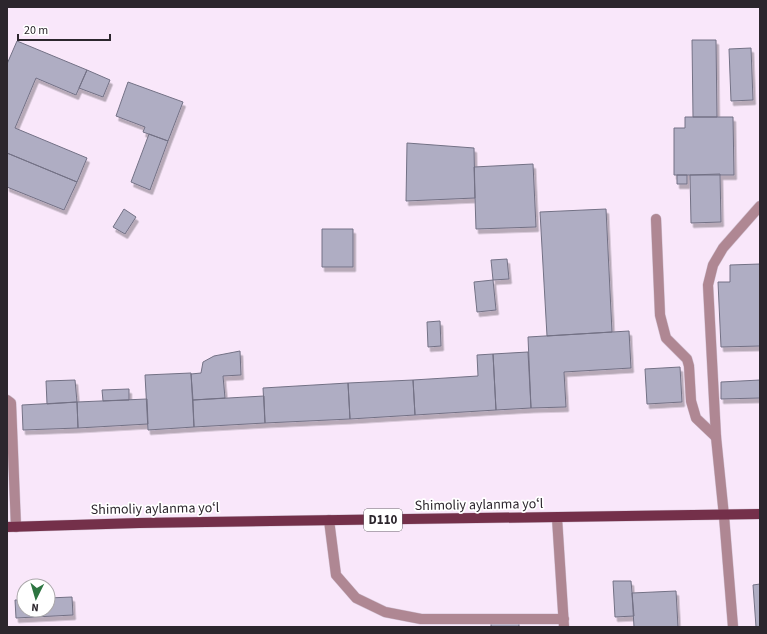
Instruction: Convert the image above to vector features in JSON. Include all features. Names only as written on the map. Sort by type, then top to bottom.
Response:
[{"type":"main road","name":"Shimoliy aylanma yoʻl","points":[[11,527],[139,523],[724,516],[760,514]]},
{"type":"street","points":[[733,627],[716,437],[708,285],[713,264],[723,248],[760,206]]},
{"type":"street","points":[[656,219],[660,315],[662,326],[666,338],[686,359],[689,366],[691,402],[696,418],[716,437]]},
{"type":"street","points":[[7,400],[11,403],[12,416],[11,527]]},
{"type":"street","points":[[329,520],[336,575],[356,598],[385,612],[421,619],[564,623],[557,518]]},
{"type":"building","points":[[692,40],[716,40],[717,117],[693,117]]},
{"type":"building","points":[[17,41],[87,70],[76,95],[36,78],[15,128],[87,158],[77,182],[7,153],[7,64]]},
{"type":"building","points":[[751,48],[753,100],[731,101],[729,49]]},
{"type":"building","points":[[87,70],[110,80],[103,97],[79,88]]},
{"type":"building","points":[[128,82],[183,102],[168,141],[143,132],[145,127],[116,116]]},
{"type":"building","points":[[685,117],[733,117],[734,175],[674,175],[674,128],[685,128]]},
{"type":"building","points":[[149,134],[168,141],[150,190],[131,182]]},
{"type":"building","points":[[407,143],[474,148],[475,198],[406,201]]},
{"type":"building","points":[[7,153],[77,182],[64,210],[7,187]]},
{"type":"building","points":[[533,164],[536,227],[476,229],[474,167]]},
{"type":"building","points":[[720,174],[721,222],[691,223],[690,175]]},
{"type":"building","points":[[677,175],[687,175],[687,184],[677,184]]},
{"type":"building","points":[[124,209],[136,217],[125,234],[113,227]]},
{"type":"building","points":[[606,209],[612,332],[547,336],[540,212]]},
{"type":"building","points":[[322,229],[353,229],[353,267],[322,267]]},
{"type":"building","points":[[507,259],[509,279],[493,280],[491,260]]},
{"type":"building","points":[[760,264],[760,346],[721,347],[718,282],[730,282],[730,265]]},
{"type":"building","points":[[493,280],[496,310],[477,312],[474,282]]},
{"type":"building","points":[[440,321],[441,346],[428,347],[427,322]]},
{"type":"building","points":[[629,331],[631,368],[564,372],[566,407],[531,408],[528,337]]},
{"type":"building","points":[[240,351],[241,375],[223,376],[225,398],[193,400],[191,374],[201,373],[203,362],[214,356]]},
{"type":"building","points":[[528,352],[531,408],[496,410],[493,354]]},
{"type":"building","points":[[493,354],[496,410],[415,415],[413,380],[478,376],[477,355]]},
{"type":"building","points":[[680,367],[682,402],[647,404],[645,369]]},
{"type":"building","points":[[191,373],[194,427],[148,430],[145,375]]},
{"type":"building","points":[[75,380],[77,402],[47,404],[46,381]]},
{"type":"building","points":[[413,380],[415,415],[350,419],[348,383]]},
{"type":"building","points":[[760,380],[760,398],[721,399],[721,382]]},
{"type":"building","points":[[348,383],[350,419],[265,423],[263,388]]},
{"type":"building","points":[[129,389],[129,400],[103,401],[102,390]]},
{"type":"building","points":[[264,396],[265,423],[194,427],[193,400]]},
{"type":"building","points":[[147,399],[148,424],[78,428],[77,402]]},
{"type":"building","points":[[77,402],[78,428],[23,430],[22,405]]},
{"type":"building","points":[[613,581],[631,581],[634,616],[615,617]]},
{"type":"building","points":[[760,584],[760,627],[756,627],[753,585]]},
{"type":"building","points":[[676,591],[678,627],[634,627],[632,593]]},
{"type":"building","points":[[72,597],[73,615],[56,616],[56,598]]},
{"type":"building","points":[[491,623],[519,623],[519,627],[491,627]]}]
